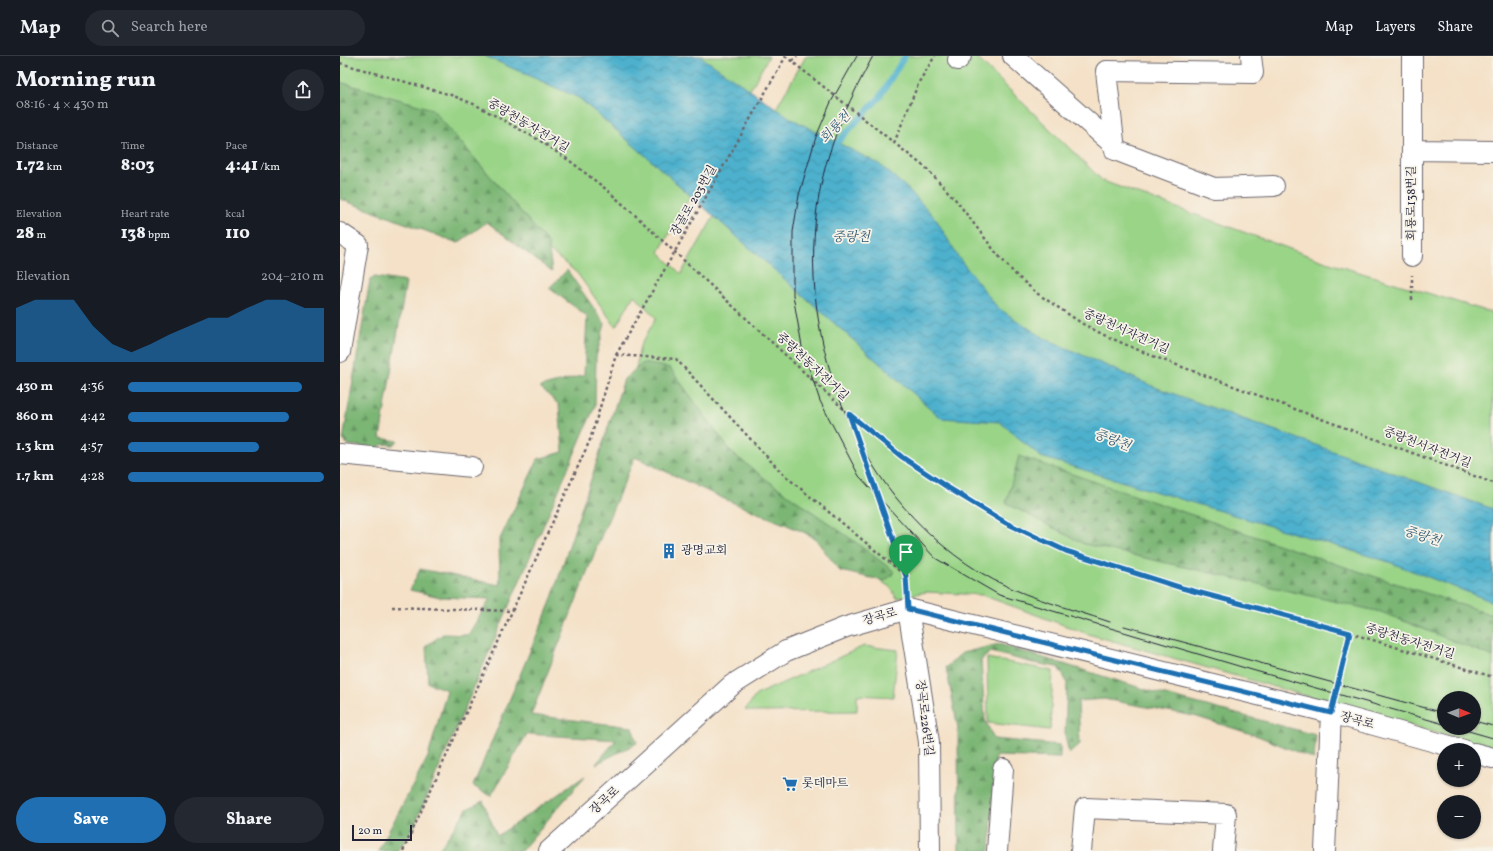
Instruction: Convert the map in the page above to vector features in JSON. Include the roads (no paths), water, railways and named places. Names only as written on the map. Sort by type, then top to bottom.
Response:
[{"type":"street","points":[[1013,56],[1115,146]]},
{"type":"street","points":[[1250,56],[1253,73],[1106,71],[1115,150],[1214,188],[1274,186]]},
{"type":"street","name":"회룡로138번길","points":[[1412,56],[1412,256]]},
{"type":"street","name":"회룡로138번길","points":[[1412,150],[1493,151]]},
{"type":"street","points":[[340,233],[358,245],[340,352]]},
{"type":"street","points":[[340,454],[472,466]]},
{"type":"street","name":"장곡로","points":[[549,851],[732,685],[786,650],[846,627],[908,609],[1331,713],[1439,743]]},
{"type":"street","name":"장곡로226번길","points":[[908,609],[929,742],[930,851]]},
{"type":"street","points":[[1325,851],[1331,713]]},
{"type":"street","points":[[1481,755],[1493,758]]},
{"type":"street","points":[[997,851],[1003,769]]},
{"type":"street","points":[[1081,851],[1085,808],[1226,814],[1223,851]]},
{"type":"water","name":"중랑천","points":[[485,56],[700,56],[792,119],[879,164],[908,189],[936,219],[958,257],[998,308],[1042,337],[1152,386],[1493,509],[1493,602],[1389,562],[1041,457],[1000,422],[941,418],[579,98]]},
{"type":"waterway","name":"회룡천","points":[[833,147],[879,98],[905,56]]},
{"type":"tram line","points":[[857,56],[831,102],[816,137],[799,195],[793,232],[793,295],[802,347],[820,401],[859,476],[935,558],[999,595],[1252,670],[1437,722]]},
{"type":"tram line","points":[[873,56],[850,101],[831,148],[822,180],[814,235],[815,291],[824,346],[840,400],[864,450],[895,497],[933,537],[978,571],[993,580],[1042,600],[1110,622]]},
{"type":"tram line","points":[[1124,626],[1437,711]]},
{"type":"tram line","points":[[1481,723],[1493,726]]},
{"type":"tram line","points":[[1481,735],[1493,738]]},
{"type":"place","name":"광명교회","points":[[669,551]]},
{"type":"place","name":"롯데마트","points":[[790,784]]}]
